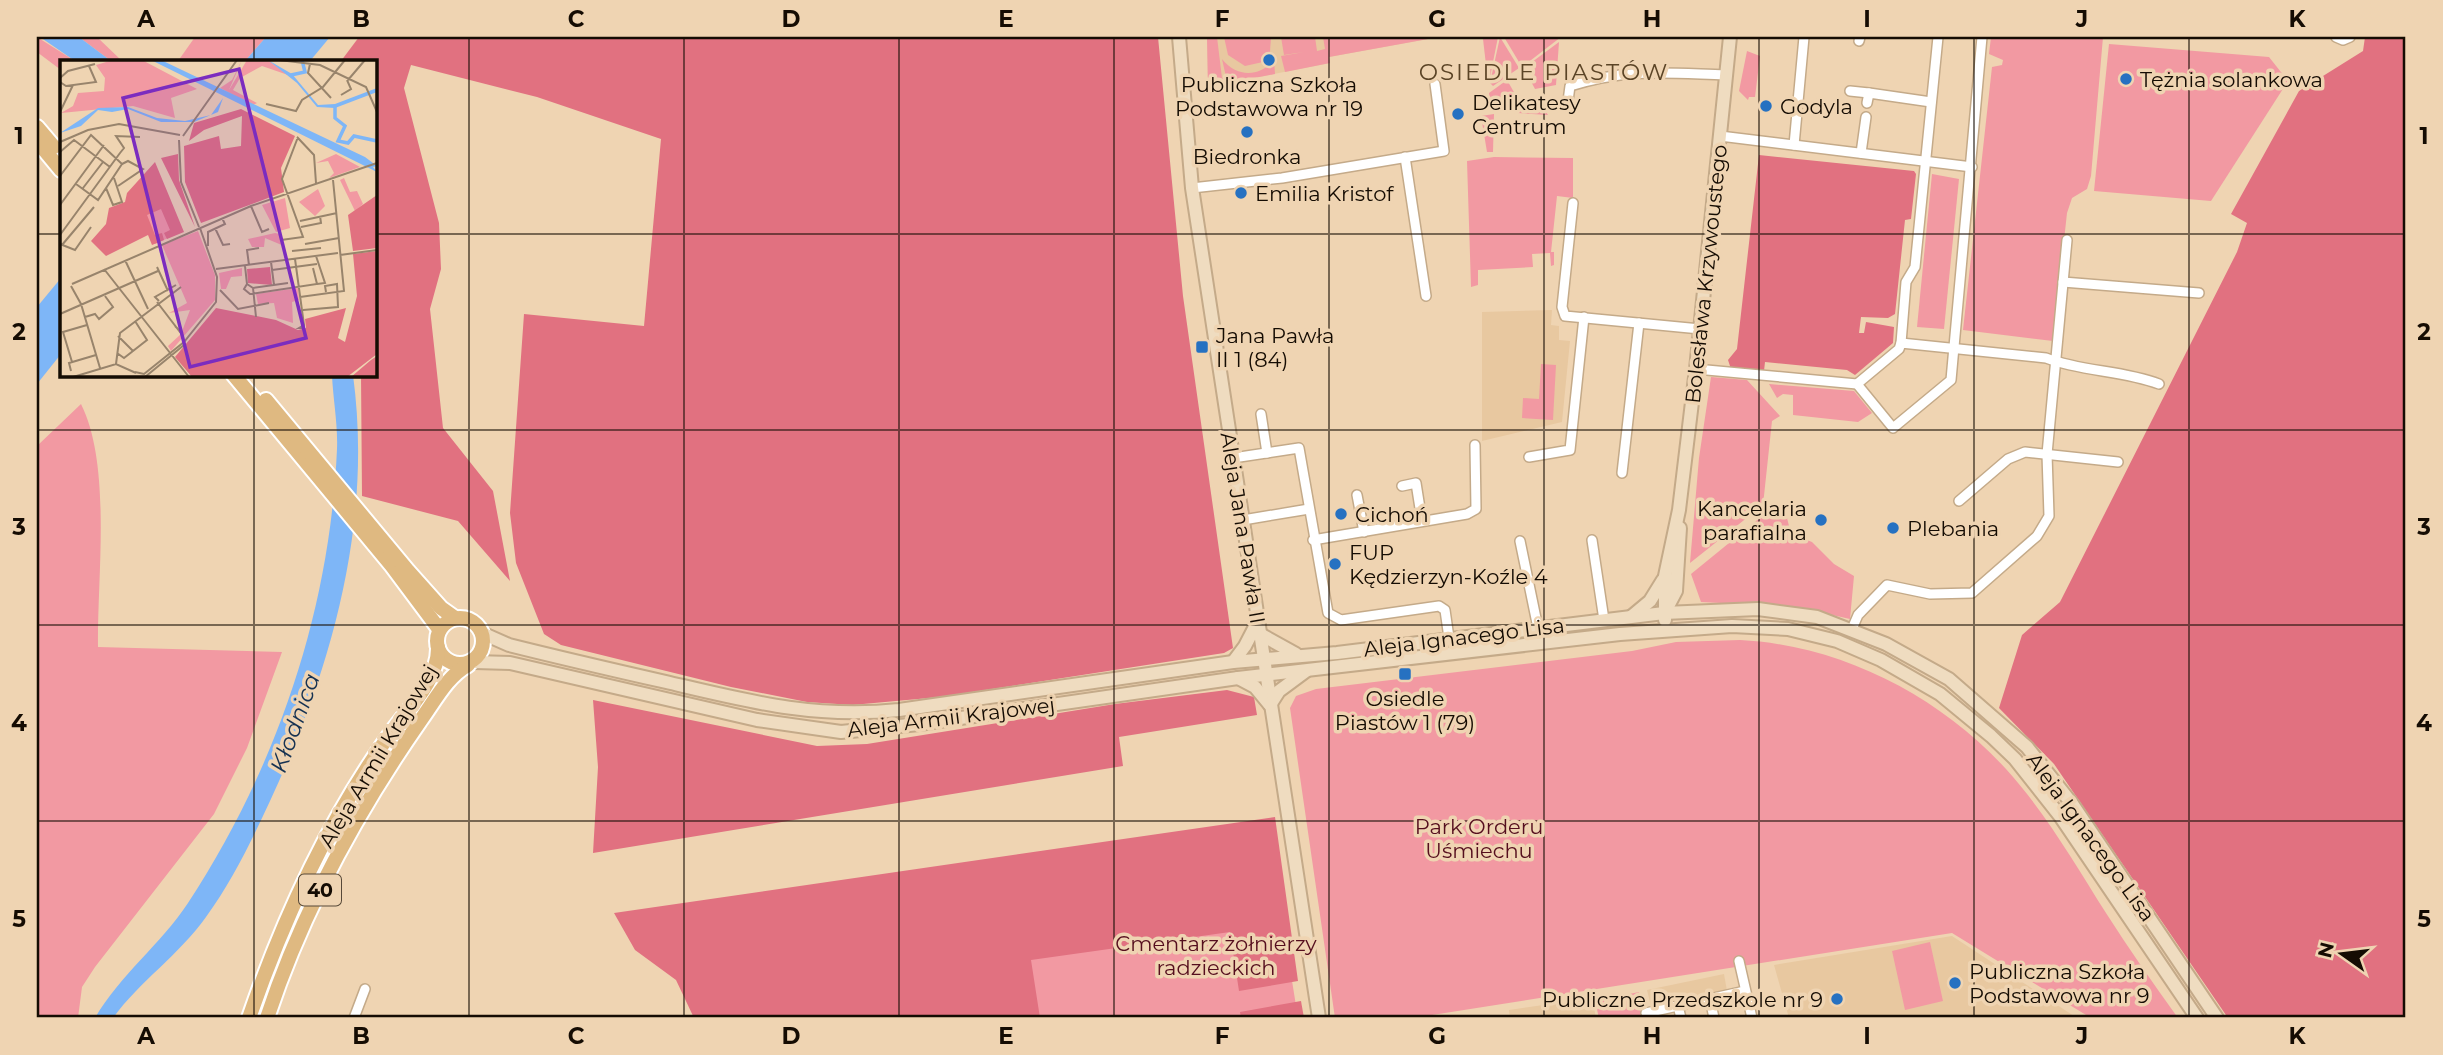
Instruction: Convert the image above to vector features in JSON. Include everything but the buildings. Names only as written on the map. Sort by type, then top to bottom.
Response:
[{"type":"main road","points":[[37,127],[60,155]]},
{"type":"main road","points":[[37,141],[60,169]]},
{"type":"main road","points":[[235,376],[305,454],[385,550],[455,618]]},
{"type":"main road","points":[[246,376],[305,454]]},
{"type":"main road","points":[[385,550],[439,629],[447,620],[455,618],[469,620],[484,634]]},
{"type":"main road","name":"40","points":[[439,629],[439,647]]},
{"type":"main road","name":"40","points":[[471,663],[482,648],[484,634]]},
{"type":"main road","points":[[439,647],[449,660],[471,663]]},
{"type":"main road","name":"Aleja Armii Krajowej","points":[[249,1018],[284,928],[320,852],[359,782],[431,675],[439,647]]},
{"type":"main road","name":"Aleja Armii Krajowej","points":[[267,1018],[300,933],[354,825],[387,769],[455,673],[471,663]]},
{"type":"street","name":"Aleja Jana Pawła II","points":[[1179,37],[1192,188],[1319,1018]]},
{"type":"street","name":"Bolesława Krzywoustego","points":[[1664,613],[1676,590],[1679,510],[1730,37]]},
{"type":"street","points":[[1794,145],[1804,37]]},
{"type":"street","points":[[1696,369],[1857,384],[1899,349],[1906,282],[1915,267],[1938,37]]},
{"type":"street","points":[[1857,384],[1893,428],[1951,380],[1982,37]]},
{"type":"street","points":[[2336,37],[2343,40],[2350,37]]},
{"type":"street","points":[[1567,102],[1570,86],[1607,75],[1631,71],[1726,75]]},
{"type":"street","points":[[1192,188],[1444,151],[1436,85]]},
{"type":"street","points":[[1850,91],[1868,98],[1931,102]]},
{"type":"street","points":[[1861,153],[1866,117]]},
{"type":"street","points":[[1720,136],[1972,167]]},
{"type":"street","points":[[1405,157],[1426,296]]},
{"type":"street","points":[[1573,203],[1562,307],[1565,316],[1700,329]]},
{"type":"street","points":[[1852,629],[1858,615],[1887,585],[1930,594],[1972,593],[2037,536],[2049,516],[2047,454],[2067,240]]},
{"type":"street","points":[[2063,282],[2199,293]]},
{"type":"street","points":[[1529,457],[1570,450],[1584,317]]},
{"type":"street","points":[[1622,473],[1639,323]]},
{"type":"street","points":[[1901,343],[2055,361],[2064,365],[2133,374],[2159,384]]},
{"type":"street","points":[[1261,414],[1267,453]]},
{"type":"street","points":[[1313,540],[1467,514],[1476,509],[1475,445]]},
{"type":"street","points":[[1233,458],[1299,448],[1325,608],[1335,618],[1341,620],[1438,606],[1445,610],[1449,638]]},
{"type":"street","points":[[1959,500],[2008,459],[2025,452],[2118,462]]},
{"type":"street","points":[[1402,486],[1416,483],[1422,521]]},
{"type":"street","points":[[1357,495],[1364,532]]},
{"type":"street","points":[[1243,520],[1309,509]]},
{"type":"street","name":"Bolesława Krzywoustego","points":[[1664,613],[1665,576],[1679,510]]},
{"type":"street","points":[[1592,540],[1604,620]]},
{"type":"street","points":[[1520,541],[1538,628]]},
{"type":"street","name":"Bolesława Krzywoustego","points":[[1631,617],[1650,601],[1665,576]]},
{"type":"street","points":[[1676,590],[1696,610]]},
{"type":"street","name":"Aleja Ignacego Lisa","points":[[1264,658],[1696,610],[1781,610],[1817,617],[1852,629],[1949,679],[2027,747],[2073,805],[2217,1018]]},
{"type":"street","points":[[1664,613],[1666,630]]},
{"type":"street","name":"Aleja Ignacego Lisa","points":[[1266,675],[1666,630],[1763,627],[1838,640],[1881,660],[1940,694],[1991,736],[2038,786],[2197,1018]]},
{"type":"street","points":[[1233,662],[1259,628],[1301,656]]},
{"type":"street","name":"Aleja Armii Krajowej","points":[[484,634],[529,650],[736,698],[829,714],[899,710],[1264,658]]},
{"type":"street","name":"Aleja Armii Krajowej","points":[[471,663],[510,663],[757,720],[841,732],[919,724],[1266,675]]},
{"type":"street","points":[[1238,678],[1255,687],[1270,705],[1279,691],[1306,671]]},
{"type":"street","points":[[1739,961],[1752,1018]]},
{"type":"street","points":[[354,1018],[365,989]]},
{"type":"street","points":[[1646,1013],[1745,991]]},
{"type":"street","points":[[1710,999],[1714,1018]]},
{"type":"street","points":[[1678,1006],[1681,1018]]},
{"type":"shaded area","points":[[359,37],[1158,37],[1183,296],[1233,648],[1224,653],[940,697],[852,705],[807,702],[731,687],[561,645],[544,634],[516,563],[510,513],[524,314],[644,326],[661,139],[537,97],[411,65],[404,88],[439,223],[441,269],[430,309],[443,428],[493,491],[510,581],[458,521],[362,496],[361,376],[376,376],[376,60],[342,60]]},
{"type":"shaded area","name":"Publiczna Szkoła Podstawowa nr 19","points":[[1207,37],[1439,37],[1329,57],[1330,63],[1208,87]]},
{"type":"shaded area","points":[[2365,37],[2406,37],[2406,1018],[2228,1018],[2054,764],[1999,708],[2022,635],[2060,602],[2237,252],[2247,223],[2231,214],[2299,91],[2363,51]]},
{"type":"shaded area","points":[[1759,155],[1914,171],[1916,174],[1911,219],[1905,220],[1895,314],[1888,318],[1861,317],[1859,333],[1864,333],[1866,322],[1894,327],[1893,343],[1855,375],[1847,370],[1765,362],[1764,371],[1731,369],[1728,360],[1737,349]]},
{"type":"shaded area","points":[[1552,310],[1551,325],[1559,326],[1559,340],[1570,341],[1562,422],[1482,441],[1482,312]]},
{"type":"shaded area","points":[[1227,690],[1254,697],[1257,715],[1119,737],[1123,766],[593,853],[598,767],[593,700],[817,746],[867,744],[1115,704]]},
{"type":"shaded area","points":[[1275,817],[1298,981],[1239,991],[1230,932],[1031,960],[1040,1018],[694,1018],[676,980],[635,950],[614,913]]},
{"type":"shaded area","name":"Publiczna Szkoła Podstawowa nr 9","points":[[1952,936],[2077,1018],[1789,1018],[1774,965]]},
{"type":"shaded area","points":[[1724,974],[1727,991],[1651,1006],[1647,990]]},
{"type":"shaded area","points":[[1592,998],[1596,1018],[1510,1018],[1509,1010]]},
{"type":"shaded area","points":[[1301,1001],[1304,1018],[1241,1018],[1240,1012]]},
{"type":"green space","points":[[37,37],[73,60],[60,60],[60,69],[37,52]]},
{"type":"green space","points":[[79,37],[97,37],[121,60],[110,60]]},
{"type":"green space","points":[[195,37],[266,37],[246,60],[179,60]]},
{"type":"green space","points":[[1207,37],[1217,37],[1222,78],[1226,77],[1222,59],[1234,69],[1248,73],[1262,70],[1274,60],[1275,74],[1208,87]]},
{"type":"green space","points":[[1224,37],[1271,37],[1270,52],[1263,62],[1245,66],[1228,55]]},
{"type":"green space","points":[[1281,37],[1315,37],[1317,51],[1325,49],[1323,37],[1439,37],[1329,57],[1330,63],[1285,72],[1281,56],[1304,52],[1284,55]]},
{"type":"green space","points":[[1498,37],[1489,82],[1488,82],[1483,39]]},
{"type":"green space","points":[[1500,37],[1519,68],[1493,86],[1490,83]]},
{"type":"green space","points":[[1504,37],[1561,37],[1522,67]]},
{"type":"green space","points":[[1991,37],[2103,37],[2091,176],[2087,189],[2072,198],[2067,213],[2053,341],[1963,330],[1992,67],[2002,65],[2003,60],[1989,54]]},
{"type":"green space","points":[[1559,42],[1556,85],[1535,89],[1524,68]]},
{"type":"green space","points":[[2109,44],[2269,57],[2288,81],[2211,201],[2094,191]]},
{"type":"green space","points":[[1747,51],[1760,56],[1755,97],[1749,97],[1748,100],[1739,91]]},
{"type":"green space","points":[[1507,80],[1515,94],[1490,103],[1489,93]]},
{"type":"green space","points":[[1517,97],[1521,105],[1541,104],[1548,115],[1502,112],[1493,107]]},
{"type":"green space","points":[[1494,114],[1493,152],[1487,152],[1481,116]]},
{"type":"green space","points":[[1494,157],[1573,158],[1573,198],[1557,196],[1551,252],[1554,252],[1554,265],[1551,266],[1550,253],[1532,254],[1533,267],[1478,270],[1478,285],[1471,287],[1467,161]]},
{"type":"green space","points":[[1932,174],[1959,179],[1944,329],[1917,327]]},
{"type":"green space","points":[[1541,364],[1556,365],[1553,420],[1522,418],[1523,398],[1539,399]]},
{"type":"green space","points":[[1711,377],[1747,380],[1780,416],[1772,421],[1763,505],[1690,563],[1699,458]]},
{"type":"green space","points":[[1769,384],[1854,391],[1872,413],[1858,422],[1793,415],[1793,395],[1783,394],[1777,398]]},
{"type":"green space","points":[[81,404],[91,429],[100,490],[98,647],[282,652],[247,748],[214,814],[95,967],[82,987],[78,1018],[37,1018],[37,446]]},
{"type":"green space","points":[[1772,508],[1786,514],[1791,534],[1812,542],[1834,564],[1854,576],[1850,619],[1797,607],[1701,602],[1691,574]]},
{"type":"green space","name":"Park Orderu Uśmiechu","points":[[1740,640],[1814,652],[1850,664],[1918,697],[1979,742],[2006,769],[2047,821],[2123,940],[2178,1018],[2091,1018],[1952,933],[1413,1018],[1335,1018],[1290,708],[1296,696],[1316,689],[1632,651],[1676,642]]},
{"type":"green space","name":"Cmentarz żołnierzy radzieckich","points":[[1282,880],[1288,956],[1298,1018],[1010,1018],[996,927]]},
{"type":"green space","points":[[1930,942],[1943,1001],[1905,1010],[1892,951]]},
{"type":"green space","points":[[1639,992],[1645,1018],[1599,1018],[1595,1001]]},
{"type":"water","points":[[40,37],[79,37],[110,60],[74,60]]},
{"type":"water","points":[[266,37],[330,37],[311,60],[246,60]]},
{"type":"water","points":[[60,279],[60,355],[37,384],[37,307]]},
{"type":"water","name":"Kłodnica","points":[[332,376],[353,376],[358,430],[352,539],[329,647],[292,751],[241,860],[195,931],[113,1018],[95,1018],[116,988],[188,903],[220,851],[272,742],[293,686],[323,569],[332,509],[337,430]]},
{"type":"place","name":"Publiczna Szkoła Podstawowa nr 19","points":[[1269,60]]},
{"type":"place","name":"Tężnia solankowa","points":[[2126,79]]},
{"type":"place","name":"Godyla","points":[[1766,106]]},
{"type":"place","name":"Delikatesy Centrum","points":[[1458,114]]},
{"type":"place","name":"Biedronka","points":[[1247,132]]},
{"type":"place","name":"Emilia Kristof","points":[[1241,193]]},
{"type":"place","name":"Jana Pawła II 1 (84)","points":[[1202,347]]},
{"type":"place","name":"Cichoń","points":[[1341,514]]},
{"type":"place","name":"Kancelaria parafialna","points":[[1821,520]]},
{"type":"place","name":"Plebania","points":[[1893,528]]},
{"type":"place","name":"FUP Kędzierzyn-Koźle 4","points":[[1335,564]]},
{"type":"place","name":"Osiedle Piastów 1 (79)","points":[[1405,674]]},
{"type":"place","name":"Publiczna Szkoła Podstawowa nr 9","points":[[1955,983]]},
{"type":"place","name":"Publiczne Przedszkole nr 9","points":[[1837,999]]},
{"type":"district","name":"OSIEDLE PIASTÓW","points":[[1544,72]]}]
